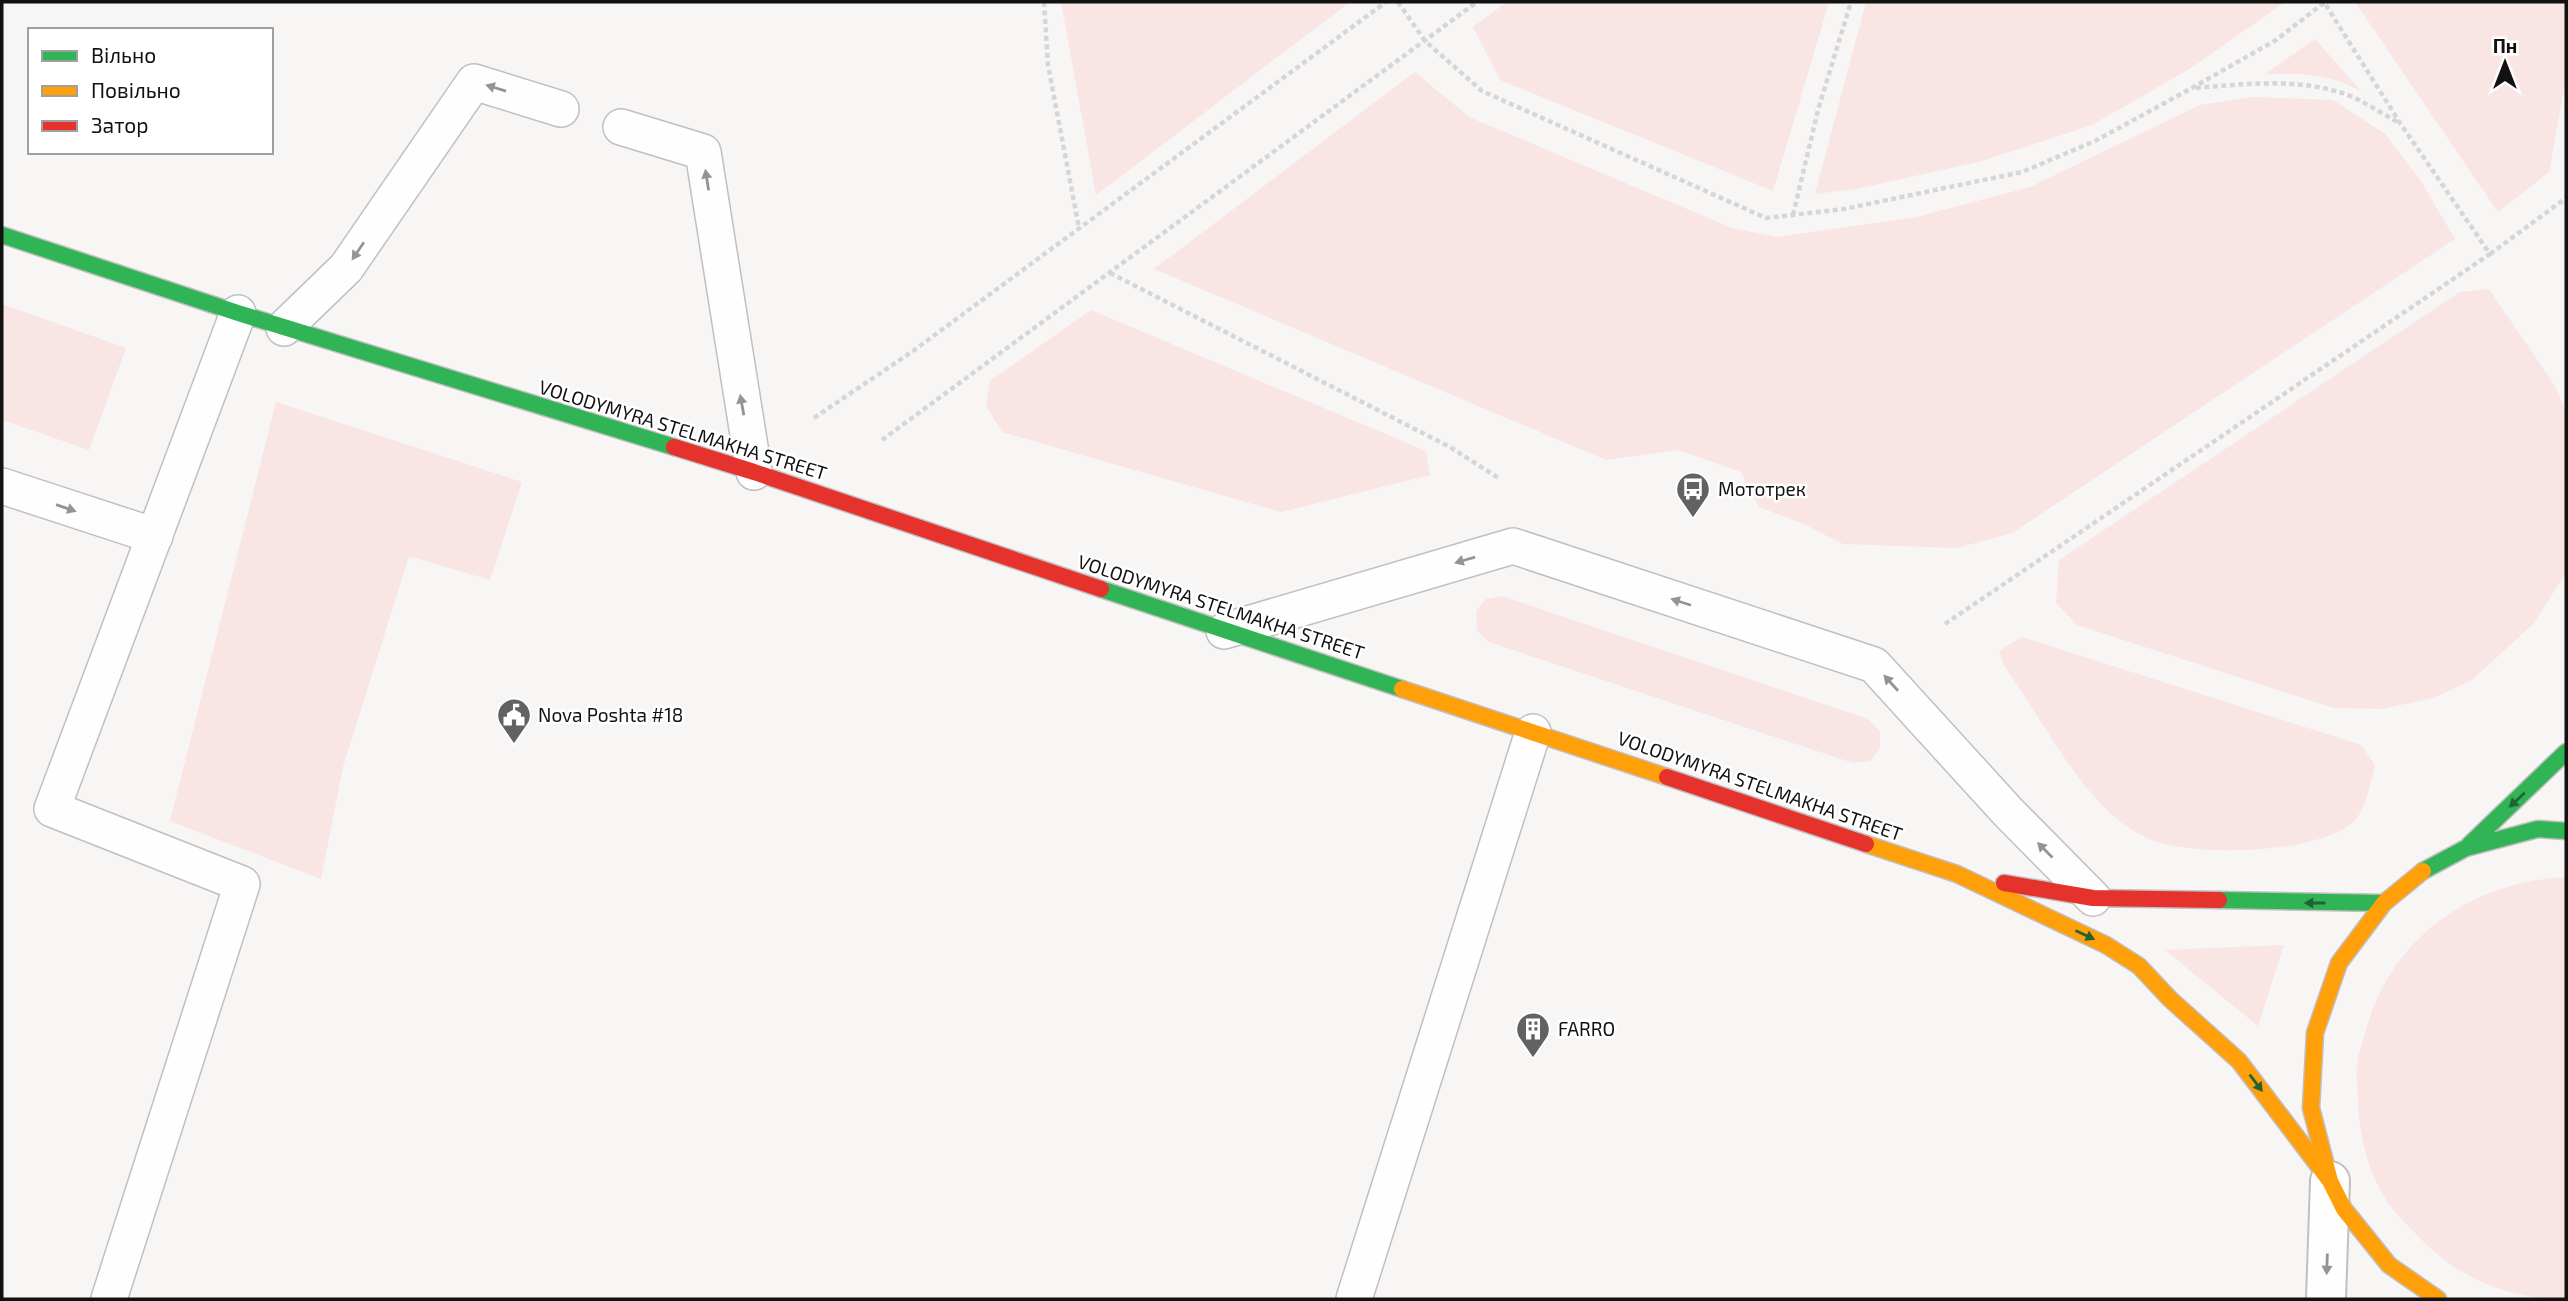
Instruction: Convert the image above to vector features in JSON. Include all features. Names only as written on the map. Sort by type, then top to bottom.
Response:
[{"type":"main road","name":"VOLODYMYRA STELMAKHA STREET","points":[[2,235],[284,328],[754,472],[1957,874],[2106,945],[2139,966],[2170,999],[2239,1061],[2330,1181]]},
{"type":"main road","points":[[2466,848],[2566,752]]},
{"type":"main road","points":[[2438,1299],[2389,1265],[2344,1209],[2330,1181],[2311,1108],[2315,1033],[2339,963],[2384,903],[2422,872],[2466,848],[2538,830],[2566,831]]},
{"type":"main road","points":[[1957,874],[2093,898],[2384,903]]},
{"type":"street","points":[[2326,1299],[2330,1181]]},
{"type":"lane","points":[[284,328],[346,268],[474,82],[561,108]]},
{"type":"lane","points":[[621,127],[703,152],[754,472]]},
{"type":"lane","points":[[109,1299],[242,884],[52,809],[239,313]]},
{"type":"lane","points":[[2,486],[155,536]]},
{"type":"lane","points":[[1224,631],[1513,546],[1874,665],[2008,812],[2093,898]]},
{"type":"lane","points":[[1354,1299],[1533,732]]},
{"type":"path","points":[[1044,2],[1048,65],[1079,228]]},
{"type":"path","points":[[814,418],[913,351],[1386,2]]},
{"type":"path","points":[[1398,2],[1425,41],[1482,91],[1766,218],[1844,209],[2022,172],[2095,141],[2192,88],[2276,40],[2324,2],[2399,123],[2490,254]]},
{"type":"path","points":[[882,440],[1477,2]]},
{"type":"path","points":[[1793,215],[1818,110],[1851,2]]},
{"type":"path","points":[[2192,88],[2256,83],[2308,86],[2343,93],[2399,123]]},
{"type":"path","points":[[1945,624],[2490,254],[2566,198]]},
{"type":"path","points":[[1110,273],[1450,447],[1500,479]]},
{"type":"shaded area","points":[[1061,2],[1350,2],[1096,195]]},
{"type":"shaded area","points":[[1507,2],[1829,2],[1773,191],[1500,80],[1473,27]]},
{"type":"shaded area","points":[[1866,2],[2285,2],[2191,68],[2092,125],[1982,161],[1856,189],[1815,194]]},
{"type":"shaded area","points":[[2355,2],[2566,2],[2566,78],[2549,172],[2498,212]]},
{"type":"shaded area","points":[[2315,39],[2361,91],[2314,75],[2265,74]]},
{"type":"shaded area","points":[[1415,72],[1469,117],[1732,228],[1776,237],[1917,217],[2030,187],[2200,105],[2253,97],[2333,100],[2385,134],[2421,181],[2455,239],[2012,533],[1957,548],[1843,544],[1804,524],[1759,507],[1741,472],[1678,450],[1606,460],[1154,269]]},
{"type":"shaded area","points":[[2489,289],[2555,386],[2566,412],[2566,567],[2564,576],[2533,624],[2472,680],[2433,698],[2382,709],[2334,708],[2077,625],[2056,603],[2059,560],[2460,292]]},
{"type":"shaded area","points":[[2,304],[126,348],[89,450],[2,420]]},
{"type":"shaded area","points":[[1091,310],[1426,451],[1430,475],[1281,512],[1002,432],[986,406],[990,381]]},
{"type":"shaded area","points":[[276,402],[522,482],[490,580],[409,556],[343,767],[321,879],[170,821]]},
{"type":"shaded area","points":[[1502,596],[1868,719],[1880,732],[1880,748],[1871,761],[1853,763],[1489,642],[1477,631],[1476,611],[1486,599]]},
{"type":"shaded area","points":[[2022,637],[2361,745],[2375,765],[2368,794],[2359,815],[2338,832],[2288,846],[2199,849],[2174,846],[2145,837],[2117,819],[2085,785],[2004,666],[1999,651]]},
{"type":"shaded area","points":[[2566,877],[2566,1299],[2523,1295],[2484,1283],[2448,1263],[2399,1217],[2386,1200],[2368,1160],[2359,1116],[2357,1065],[2377,1000],[2393,970],[2414,944],[2438,922],[2497,890],[2531,881]]},
{"type":"shaded area","points":[[2284,945],[2258,1026],[2165,950]]},
{"type":"traffic: fast","points":[[2,235],[238,313],[674,447]]},
{"type":"traffic: fast","points":[[1101,589],[1402,689]]},
{"type":"traffic: fast","points":[[2469,845],[2566,752]]},
{"type":"traffic: fast","points":[[2423,871],[2466,848],[2538,829],[2566,831]]},
{"type":"traffic: fast","points":[[2219,900],[2384,903]]},
{"type":"traffic: slow","points":[[1402,689],[1667,777]]},
{"type":"traffic: slow","points":[[1866,844],[1957,874],[2106,945],[2139,966],[2170,999],[2239,1061],[2330,1181]]},
{"type":"traffic: slow","points":[[2423,871],[2384,903],[2339,963],[2315,1033],[2311,1108],[2330,1181],[2344,1209],[2389,1265],[2438,1299]]},
{"type":"traffic: jam","points":[[674,447],[1101,589]]},
{"type":"traffic: jam","points":[[1667,777],[1866,844]]},
{"type":"traffic: jam","points":[[2004,883],[2093,898],[2219,900]]},
{"type":"place","name":"Мототрек","points":[[1693,519]]},
{"type":"place","name":"Nova Poshta #18","points":[[514,745]]},
{"type":"place","name":"FARRO","points":[[1533,1059]]}]
